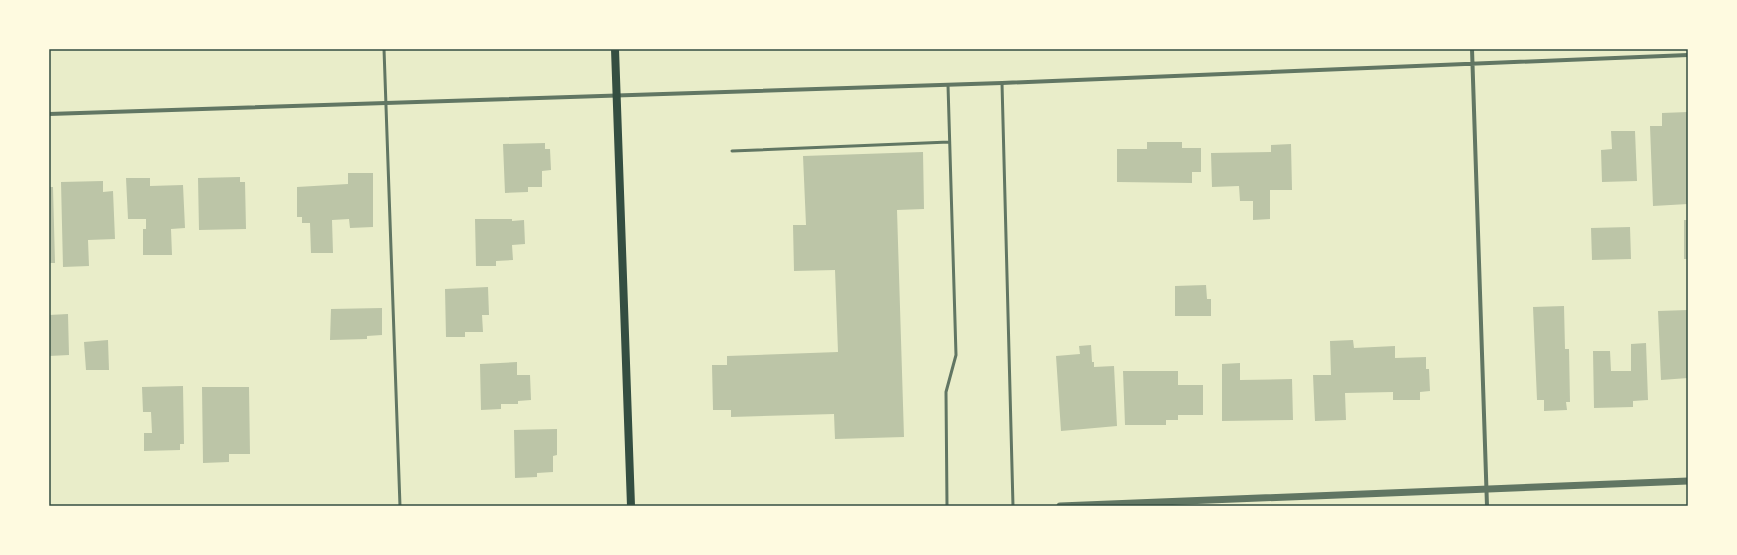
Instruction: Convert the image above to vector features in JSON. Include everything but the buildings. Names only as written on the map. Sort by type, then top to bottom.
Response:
[{"type":"main road","points":[[615,49],[631,506]]},
{"type":"street","points":[[1472,49],[1487,506]]},
{"type":"street","points":[[49,114],[948,85],[1688,55]]},
{"type":"street","points":[[1060,506],[1688,481]]},
{"type":"lane","points":[[384,49],[400,506]]},
{"type":"lane","points":[[1002,83],[1013,506]]},
{"type":"lane","points":[[947,506],[946,392],[956,355],[948,85]]},
{"type":"lane","points":[[732,151],[949,142]]}]
